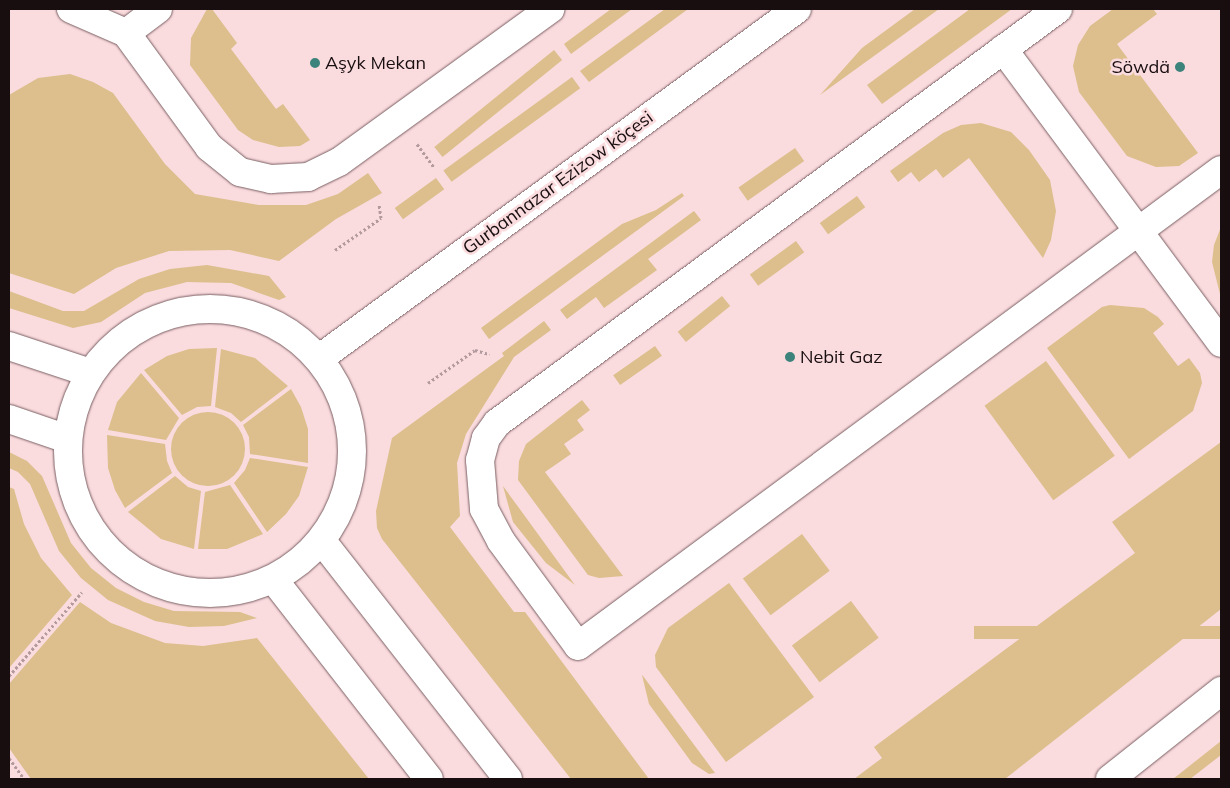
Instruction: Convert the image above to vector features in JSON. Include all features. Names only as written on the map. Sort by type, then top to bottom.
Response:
[{"type":"street","points":[[71,9],[126,33],[215,152],[240,172],[271,179],[308,177],[340,162],[550,9]]},
{"type":"street","points":[[126,33],[158,9]]},
{"type":"street","name":"Gurbannazar Ezizow köçesi","points":[[320,358],[797,9]]},
{"type":"street","points":[[1058,9],[496,423],[486,438],[480,460],[484,509],[500,542],[578,646],[1137,230],[1221,170]]},
{"type":"street","points":[[1003,49],[1221,344]]},
{"type":"street","points":[[197,308],[240,311],[281,326],[320,358],[338,385],[351,423],[353,464],[344,503],[322,541],[303,560],[274,580],[236,592],[192,593],[150,581],[114,557],[86,523],[70,482],[67,439],[74,404],[90,373],[118,341],[155,319],[197,308]]},
{"type":"street","points":[[9,346],[90,373]]},
{"type":"street","points":[[9,419],[67,439]]},
{"type":"street","points":[[322,541],[508,779]]},
{"type":"street","points":[[274,580],[429,779]]},
{"type":"street","points":[[1110,779],[1221,691]]},
{"type":"path","points":[[335,250],[381,218],[379,204]]},
{"type":"path","points":[[428,383],[475,350],[489,354]]},
{"type":"path","points":[[9,676],[82,592]]},
{"type":"path","points":[[9,758],[24,779]]},
{"type":"shaded area","points":[[207,9],[212,9],[237,43],[231,49],[276,109],[283,104],[310,140],[300,146],[279,147],[253,140],[238,130],[190,65],[191,38]]},
{"type":"shaded area","points":[[611,9],[632,9],[571,54],[564,44]]},
{"type":"shaded area","points":[[665,9],[688,9],[589,82],[580,71]]},
{"type":"shaded area","points":[[915,9],[939,9],[820,95],[862,48]]},
{"type":"shaded area","points":[[970,9],[1012,9],[882,104],[867,85]]},
{"type":"shaded area","points":[[1113,9],[1153,9],[1157,14],[1117,44],[1198,153],[1179,166],[1156,167],[1127,156],[1079,92],[1073,66],[1078,45],[1090,26]]},
{"type":"shaded area","points":[[554,50],[562,60],[443,157],[434,147]]},
{"type":"shaded area","points":[[70,74],[93,82],[113,93],[165,164],[195,194],[259,205],[306,205],[338,194],[368,173],[382,193],[336,219],[279,261],[230,250],[169,251],[116,268],[74,294],[9,273],[9,95],[38,78]]},
{"type":"shaded area","points":[[572,77],[580,88],[452,182],[443,170]]},
{"type":"shaded area","points":[[981,123],[1011,132],[1029,150],[1050,180],[1056,211],[1051,240],[1043,258],[969,158],[943,178],[936,169],[919,182],[911,172],[898,182],[890,171],[943,133],[961,125]]},
{"type":"shaded area","points":[[795,148],[804,161],[748,201],[738,188]]},
{"type":"shaded area","points":[[436,178],[444,189],[403,219],[395,208]]},
{"type":"shaded area","points":[[682,193],[684,196],[489,339],[481,328],[622,224],[656,210]]},
{"type":"shaded area","points":[[857,196],[865,207],[828,234],[820,223]]},
{"type":"shaded area","points":[[694,211],[701,220],[648,259],[657,270],[604,308],[596,297],[567,319],[560,310]]},
{"type":"shaded area","points":[[1221,227],[1221,298],[1212,262],[1214,245]]},
{"type":"shaded area","points":[[796,241],[804,252],[758,286],[750,275]]},
{"type":"shaded area","points":[[207,265],[269,276],[286,297],[279,300],[231,283],[187,282],[145,293],[101,322],[73,328],[9,308],[9,291],[63,311],[84,311],[139,279],[170,269]]},
{"type":"shaded area","points":[[722,296],[730,306],[686,342],[678,332]]},
{"type":"shaded area","points":[[1110,305],[1144,308],[1158,317],[1164,324],[1153,333],[1178,366],[1189,358],[1200,373],[1202,383],[1193,411],[1129,459],[1047,348],[1102,307]]},
{"type":"shaded area","points":[[544,321],[551,330],[514,357],[466,434],[457,463],[460,516],[450,527],[514,612],[525,612],[649,779],[571,779],[382,539],[377,528],[376,511],[392,438],[504,356],[502,353]]},
{"type":"shaded area","points":[[655,346],[662,356],[620,385],[613,375]]},
{"type":"shaded area","points":[[217,348],[211,406],[197,407],[182,415],[144,370],[167,356],[189,349]]},
{"type":"shaded area","points":[[221,349],[255,358],[288,386],[241,422],[231,413],[215,407]]},
{"type":"shaded area","points":[[1046,361],[1115,456],[1053,500],[985,406]]},
{"type":"shaded area","points":[[141,373],[179,418],[166,440],[108,430],[117,402]]},
{"type":"shaded area","points":[[291,389],[301,407],[308,429],[308,463],[250,454],[249,437],[243,425]]},
{"type":"shaded area","points":[[582,400],[590,410],[577,420],[584,430],[564,444],[571,454],[545,472],[623,576],[599,578],[588,575],[518,480],[519,461],[526,444]]},
{"type":"shaded area","points":[[208,412],[222,415],[234,423],[242,435],[245,449],[242,463],[234,475],[222,483],[208,486],[194,483],[182,475],[174,463],[171,449],[174,435],[182,423],[194,415]]},
{"type":"shaded area","points":[[107,435],[165,444],[167,461],[172,473],[125,508],[115,490],[108,468]]},
{"type":"shaded area","points":[[1221,442],[1221,609],[1005,779],[854,779],[882,758],[874,747],[1135,553],[1112,522]]},
{"type":"shaded area","points":[[9,452],[27,461],[42,476],[71,543],[91,568],[116,588],[144,602],[174,611],[240,612],[257,618],[224,626],[189,627],[155,621],[108,600],[81,578],[59,551],[30,484],[18,472],[9,468]]},
{"type":"shaded area","points":[[250,458],[308,467],[299,496],[286,514],[267,532],[234,483],[245,470]]},
{"type":"shaded area","points":[[175,476],[188,487],[201,491],[194,549],[161,539],[128,512]]},
{"type":"shaded area","points":[[230,485],[263,534],[227,549],[198,549],[205,492]]},
{"type":"shaded area","points":[[503,486],[575,585],[546,563],[513,522]]},
{"type":"shaded area","points":[[9,487],[14,489],[24,524],[41,558],[72,595],[9,668]]},
{"type":"shaded area","points":[[802,534],[830,571],[771,615],[743,579]]},
{"type":"shaded area","points":[[729,583],[814,697],[726,762],[656,667],[655,655],[668,628]]},
{"type":"shaded area","points":[[851,601],[879,638],[820,682],[792,646]]},
{"type":"shaded area","points":[[80,602],[111,623],[165,643],[203,646],[257,638],[369,779],[31,779],[9,748],[9,684]]},
{"type":"shaded area","points":[[974,626],[1221,626],[1221,639],[974,639]]},
{"type":"shaded area","points":[[642,675],[715,773],[709,774],[692,763],[649,704]]},
{"type":"shaded area","points":[[1221,741],[1221,755],[1190,779],[1173,779]]},
{"type":"place","name":"Aşyk Mekan","points":[[315,63]]},
{"type":"place","name":"Söwdä","points":[[1180,67]]},
{"type":"place","name":"Nebit Gaz","points":[[790,357]]}]
